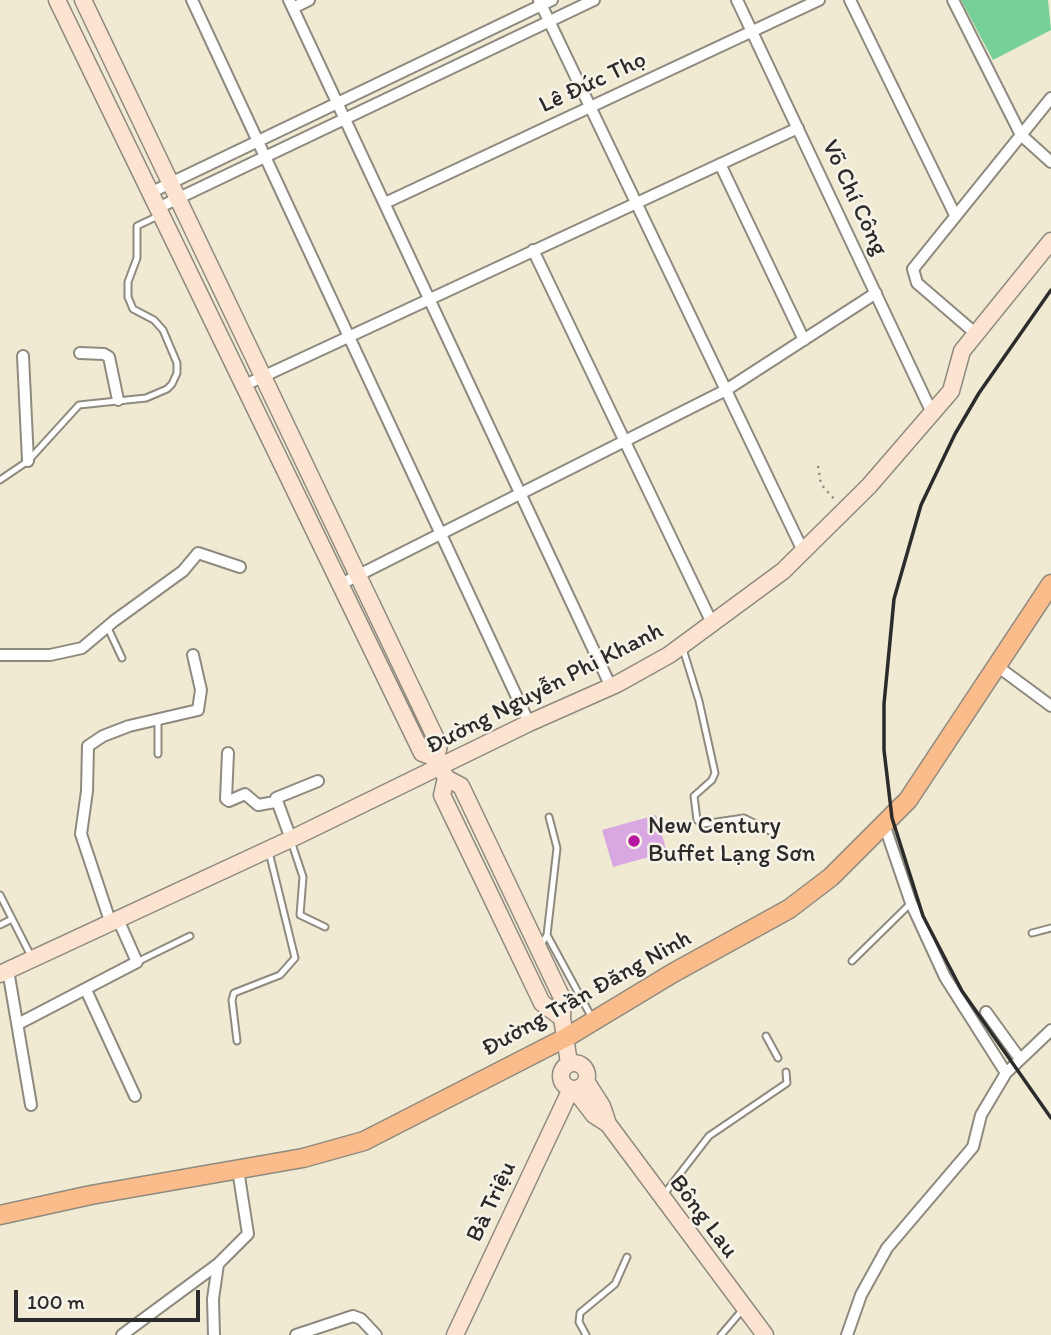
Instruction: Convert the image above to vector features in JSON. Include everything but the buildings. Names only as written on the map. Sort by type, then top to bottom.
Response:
[{"type":"main road","name":"Đường Trần Đăng Ninh","points":[[0,1214],[326,1153],[364,1141],[567,1037],[673,973],[789,909],[813,893],[885,827],[908,800],[1051,584]]},
{"type":"street","points":[[57,0],[422,753],[461,786],[543,942],[563,1000],[562,1018],[569,1063],[562,1069],[561,1079],[577,1086]]},
{"type":"street","points":[[83,0],[439,745],[442,795],[542,1003],[562,1018]]},
{"type":"street","points":[[192,0],[528,723]]},
{"type":"street","points":[[309,0],[291,4],[611,687]]},
{"type":"street","points":[[158,204],[178,199],[594,0]]},
{"type":"street","name":"Võ Chí Công","points":[[737,0],[933,415]]},
{"type":"street","name":"Lê Đức Thọ","points":[[385,203],[819,0]]},
{"type":"street","points":[[850,0],[956,215]]},
{"type":"street","points":[[953,0],[1021,135],[1051,162]]},
{"type":"street","points":[[158,204],[171,183],[544,2],[549,21],[804,553]]},
{"type":"street","points":[[975,332],[917,283],[912,274],[915,264],[1051,98]]},
{"type":"street","points":[[245,385],[798,128]]},
{"type":"street","points":[[720,164],[804,340]]},
{"type":"street","name":"Đường Nguyễn Phi Khanh","points":[[4,972],[441,768],[528,723],[611,687],[643,671],[682,646],[804,553],[845,512],[933,415],[951,391],[958,359],[975,332],[1051,241]]},
{"type":"street","points":[[533,250],[712,623]]},
{"type":"street","points":[[341,584],[726,390],[876,293]]},
{"type":"street","points":[[80,353],[104,354],[109,357],[118,400]]},
{"type":"street","points":[[23,356],[28,461]]},
{"type":"street","points":[[0,655],[35,656],[72,652],[86,646],[107,626],[183,571],[198,553],[240,567]]},
{"type":"street","points":[[18,1024],[137,962],[113,919],[81,834],[87,791],[87,749],[95,740],[113,731],[195,712],[200,708],[201,690],[193,655]]},
{"type":"street","points":[[998,666],[1051,706]]},
{"type":"street","points":[[228,753],[226,799],[229,801],[245,794],[258,805],[275,802],[280,794],[318,780]]},
{"type":"street","points":[[275,802],[291,839]]},
{"type":"street","points":[[885,827],[911,903],[958,1001],[1006,1073]]},
{"type":"street","points":[[4,972],[18,1024],[31,1105]]},
{"type":"street","points":[[86,990],[135,1096]]},
{"type":"street","points":[[986,1012],[1020,1059]]},
{"type":"street","points":[[847,1335],[861,1295],[887,1248],[973,1147],[981,1115],[1006,1073],[1051,1030]]},
{"type":"street","name":"Bông Lau","points":[[577,1086],[602,1106],[608,1124],[765,1335]]},
{"type":"street","name":"Bà Triệu","points":[[460,1333],[577,1086]]},
{"type":"street","points":[[122,1335],[218,1264],[248,1234],[238,1170]]},
{"type":"street","points":[[214,1335],[213,1299],[218,1264]]},
{"type":"street","points":[[296,1335],[352,1316],[361,1319],[376,1335]]},
{"type":"lane","points":[[0,480],[28,461],[79,405],[160,393],[172,384],[177,373],[175,355],[163,330],[154,320],[133,309],[128,300],[129,278],[137,258],[136,226],[158,204]]},
{"type":"lane","points":[[107,626],[122,658]]},
{"type":"lane","points":[[682,646],[699,701],[715,773],[712,780],[694,796],[697,820],[703,824],[744,818],[774,833]]},
{"type":"lane","points":[[158,719],[158,754]]},
{"type":"lane","points":[[549,817],[557,848],[543,942],[594,1021]]},
{"type":"lane","points":[[291,839],[303,877],[300,915],[325,927]]},
{"type":"lane","points":[[237,1041],[232,1000],[234,993],[280,975],[295,958],[268,849]]},
{"type":"lane","points":[[0,895],[32,958]]},
{"type":"lane","points":[[852,961],[911,903]]},
{"type":"lane","points":[[0,925],[12,919]]},
{"type":"lane","points":[[1032,933],[1051,928]]},
{"type":"lane","points":[[137,962],[190,936]]},
{"type":"lane","points":[[766,1035],[778,1058]]},
{"type":"lane","points":[[661,1198],[709,1136],[787,1083],[786,1072]]},
{"type":"lane","points":[[586,1335],[579,1322],[580,1313],[615,1284],[627,1257]]},
{"type":"lane","points":[[721,1335],[744,1308]]},
{"type":"path","points":[[818,466],[821,484],[845,512]]},
{"type":"green space","points":[[961,0],[1048,0],[1051,30],[993,60]]},
{"type":"railway","points":[[1051,290],[979,393],[955,434],[921,505],[894,599],[884,704],[884,750],[892,818],[923,916],[962,991],[1051,1118]]},
{"type":"place","name":"New Century Buffet Lạng Sơn","points":[[634,841]]}]
